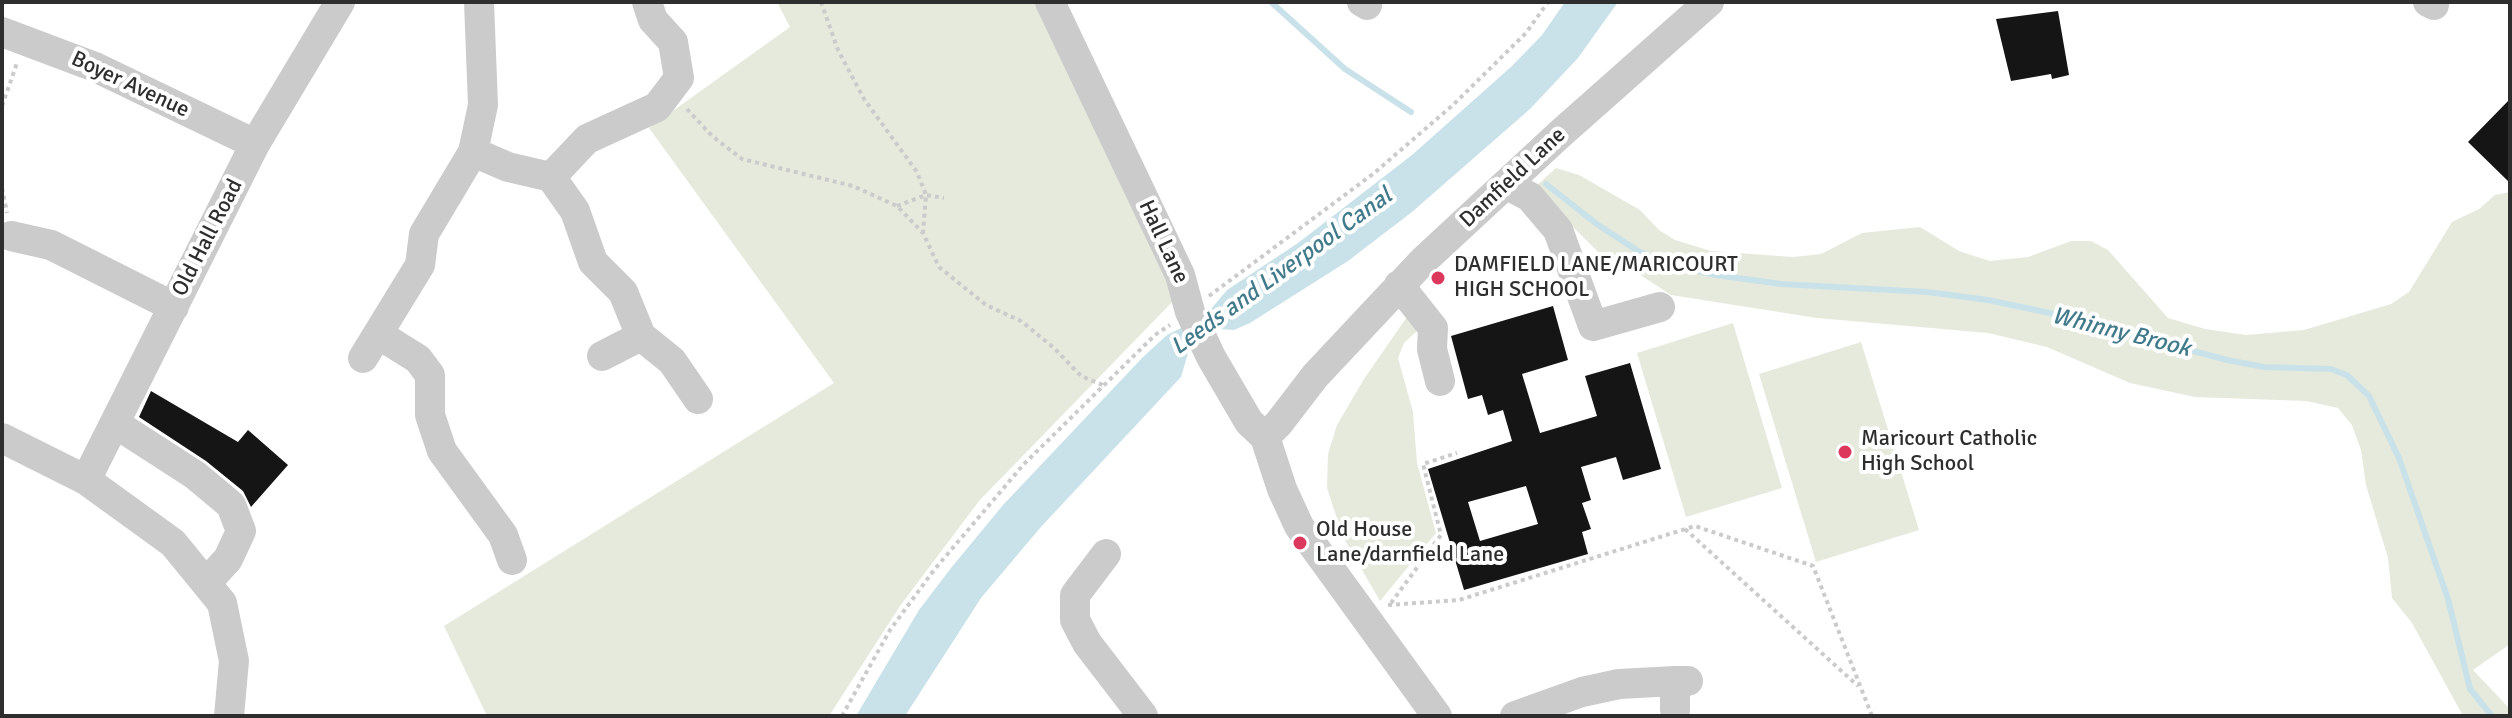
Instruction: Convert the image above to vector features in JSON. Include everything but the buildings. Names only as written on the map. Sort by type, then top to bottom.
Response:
[{"type":"street","points":[[479,2],[483,105],[473,152],[424,234],[420,265],[370,346],[418,359],[430,375],[430,415],[442,451],[503,535],[512,560]]},
{"type":"street","points":[[551,177],[587,139],[657,107],[679,78],[673,42],[653,20],[647,2]]},
{"type":"street","name":"Hall Lane","points":[[1050,2],[1180,275],[1194,321],[1211,357],[1249,422],[1265,437],[1282,489],[1299,526],[1437,716]]},
{"type":"street","name":"Damfield Lane","points":[[1265,437],[1315,376],[1399,285],[1506,184],[1709,2]]},
{"type":"street","name":"Old Hall Road","points":[[86,480],[255,144],[337,3]]},
{"type":"street","name":"Boyer Avenue","points":[[14,36],[95,67],[255,144]]},
{"type":"street","points":[[473,152],[508,167],[551,177],[575,211],[593,262],[623,292],[641,336],[672,361],[698,399]]},
{"type":"street","points":[[1506,184],[1530,197],[1558,230],[1593,326],[1660,307]]},
{"type":"street","points":[[11,236],[51,245],[174,307]]},
{"type":"street","points":[[1399,285],[1433,328],[1432,349],[1440,381]]},
{"type":"street","points":[[602,356],[641,336]]},
{"type":"street","points":[[116,424],[195,475],[231,505],[241,531],[228,559],[206,583]]},
{"type":"street","points":[[2,438],[86,480],[173,543],[206,583],[222,603],[234,661],[229,716]]},
{"type":"street","points":[[1106,554],[1075,595],[1075,620],[1087,643],[1143,716]]},
{"type":"street","points":[[1515,716],[1582,692],[1619,684],[1679,691]]},
{"type":"path","points":[[821,2],[838,50],[864,99],[917,172],[926,195],[923,233]]},
{"type":"path","points":[[2,106],[14,36]]},
{"type":"path","points":[[671,90],[712,136],[742,159],[853,186],[897,206],[923,233],[939,267],[986,305],[1021,321],[1081,376],[1103,385]]},
{"type":"path","points":[[897,206],[926,195],[944,198]]},
{"type":"path","points":[[1384,607],[1391,603],[1441,535],[1423,464],[1457,453]]},
{"type":"path","points":[[1391,603],[1459,600],[1695,526],[1813,566],[1872,716]]},
{"type":"path","points":[[1685,529],[1862,689]]},
{"type":"shaded area","points":[[777,2],[1037,2],[1177,297],[979,501],[900,606],[829,716],[487,716],[444,626],[834,383],[649,128],[790,27]]},
{"type":"shaded area","points":[[1556,168],[1579,175],[1640,210],[1659,230],[1675,240],[1711,251],[1793,257],[1821,254],[1862,233],[1920,227],[1959,251],[1990,261],[2028,257],[2071,241],[2091,241],[2108,250],[2168,318],[2205,329],[2246,335],[2304,330],[2391,304],[2409,292],[2452,222],[2479,209],[2495,195],[2510,192],[2510,644],[2473,670],[2510,709],[2510,716],[2463,716],[2412,623],[2392,598],[2388,558],[2366,485],[2361,450],[2352,425],[2338,408],[2306,401],[2195,397],[2130,383],[2047,347],[1988,333],[1817,318],[1671,295],[1625,265],[1599,253],[1534,188]]},
{"type":"shaded area","points":[[1411,311],[1419,329],[1404,343],[1398,358],[1413,412],[1417,463],[1436,533],[1380,601],[1343,537],[1327,488],[1328,454],[1337,425]]},
{"type":"shaded area","points":[[1733,323],[1782,488],[1686,517],[1637,353]]},
{"type":"shaded area","points":[[1861,342],[1919,530],[1816,562],[1759,374]]},
{"type":"water","name":"Leeds and Liverpool Canal","points":[[1565,2],[1618,2],[1578,58],[1530,109],[1412,212],[1348,261],[1250,323],[1234,330],[1219,329],[1189,350],[1181,377],[1040,528],[981,598],[905,716],[856,716],[919,610],[951,568],[1003,505],[1143,357],[1167,335],[1205,316],[1227,290],[1298,243],[1412,155],[1512,66],[1542,35]]},
{"type":"waterway","name":"Whinny Brook","points":[[1271,2],[1345,69],[1411,112]]},
{"type":"waterway","name":"Whinny Brook","points":[[1546,184],[1598,225],[1638,251],[1670,265],[1781,284],[1927,292],[1988,300],[2059,315],[2227,360],[2264,367],[2331,369],[2347,375],[2369,396],[2399,458],[2448,599],[2470,689],[2492,716]]},
{"type":"place","name":"DAMFIELD LANE/MARICOURT HIGH SCHOOL","points":[[1438,278]]},
{"type":"place","name":"Maricourt Catholic High School","points":[[1845,452]]},
{"type":"place","name":"Old House Lane/darnfield Lane","points":[[1300,543]]}]
